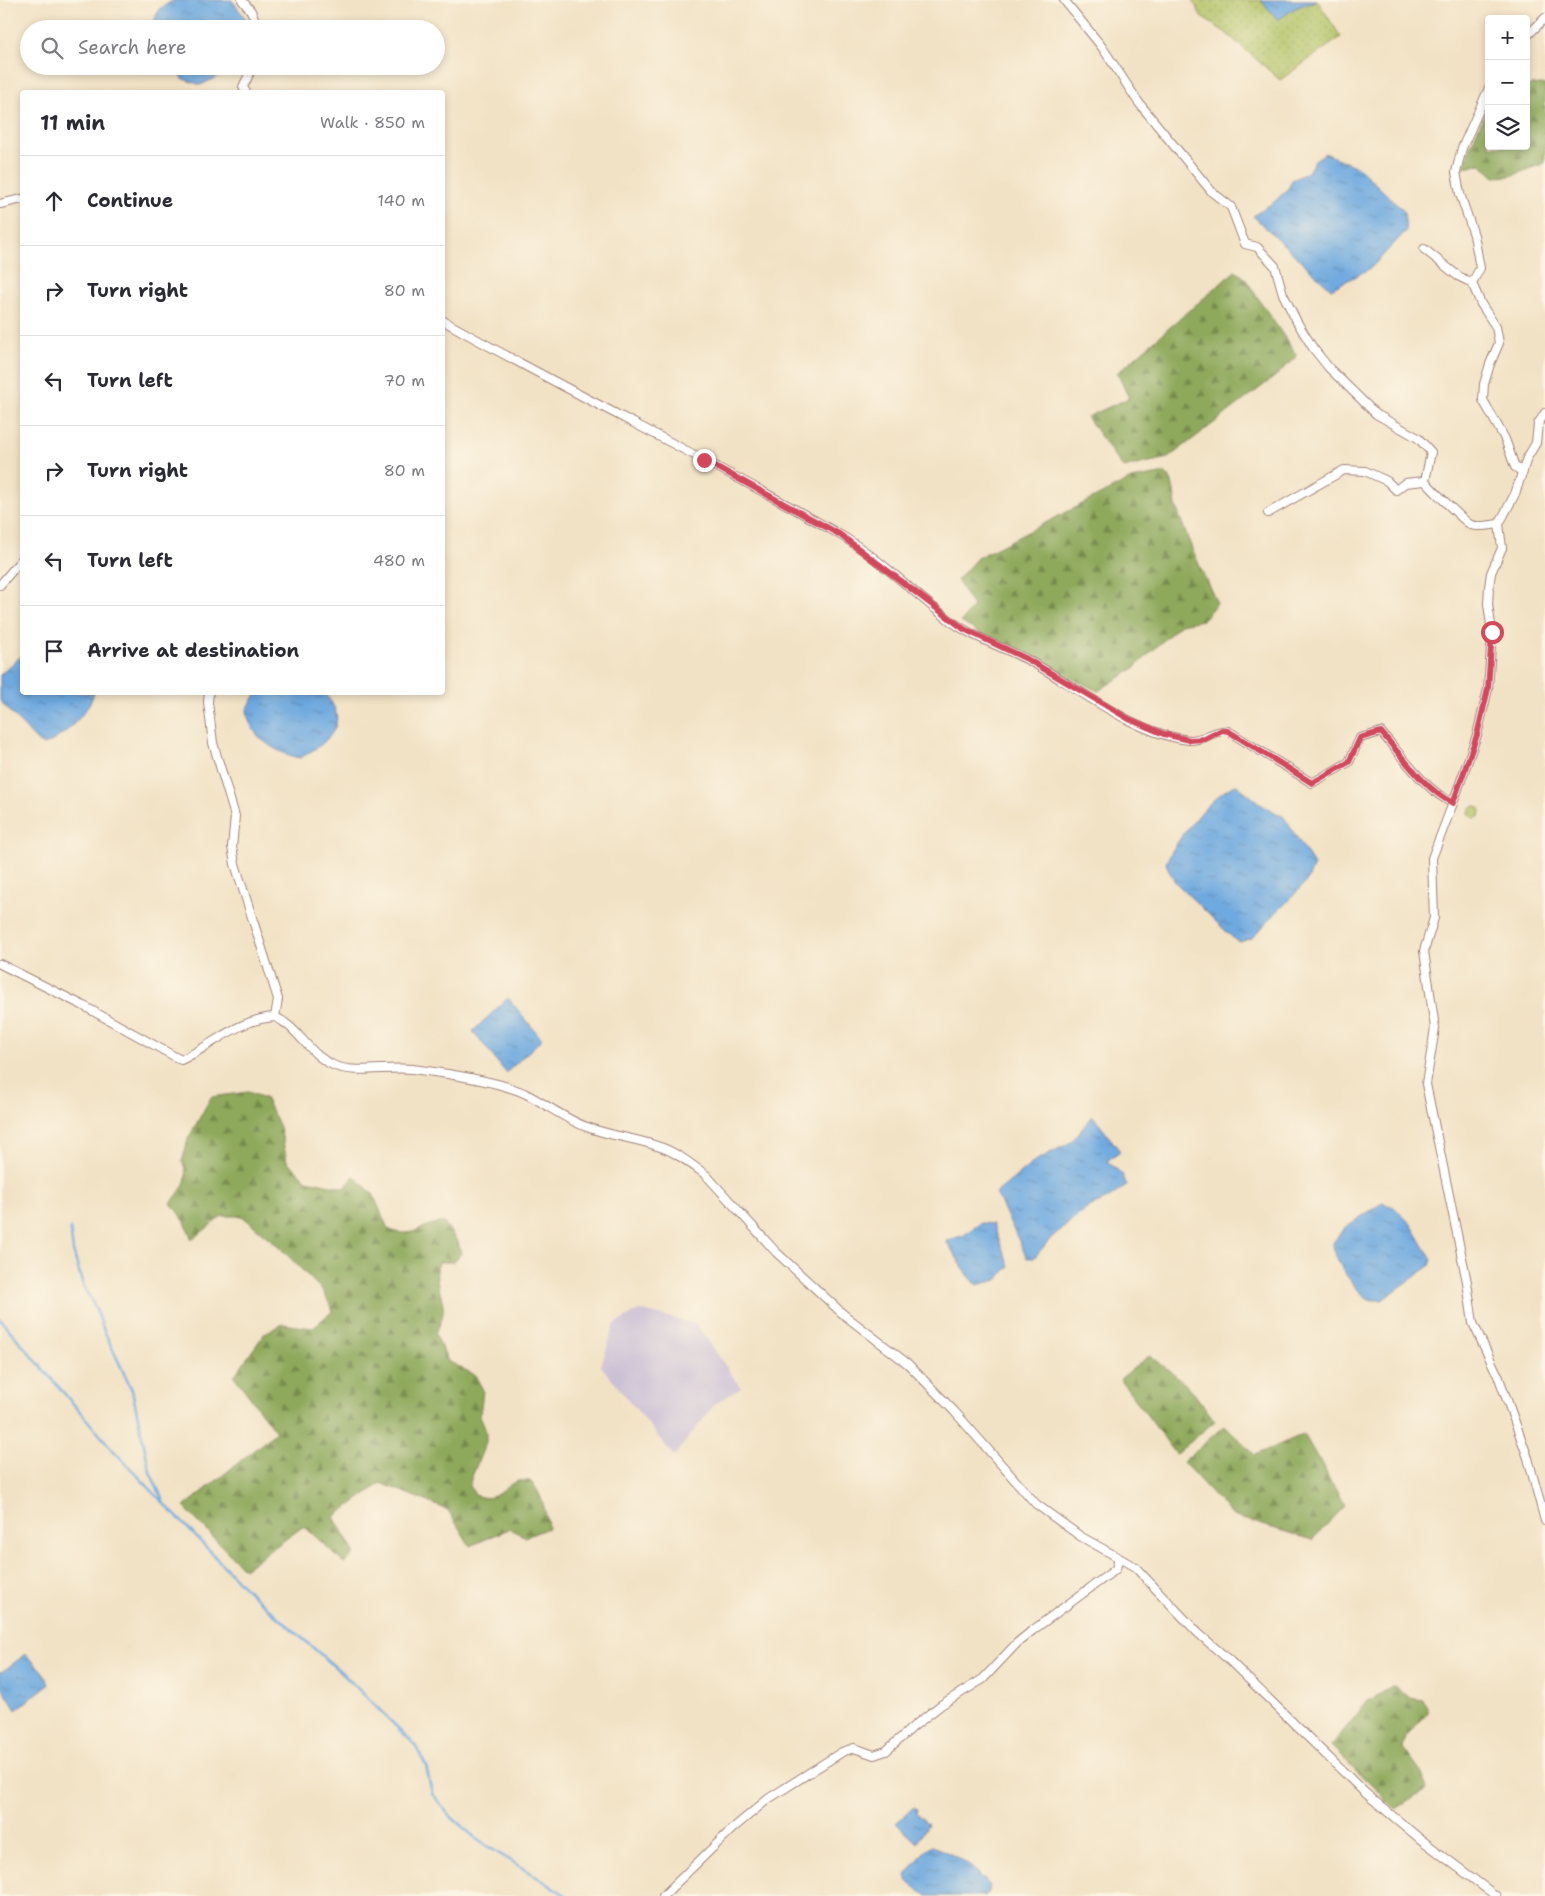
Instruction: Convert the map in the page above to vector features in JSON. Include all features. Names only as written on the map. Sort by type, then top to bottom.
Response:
[{"type":"street","points":[[242,0],[251,11],[255,20]]},
{"type":"street","points":[[1064,0],[1102,47],[1139,104],[1212,192],[1231,207],[1245,244],[1257,247],[1274,266],[1283,294],[1313,348],[1337,376],[1376,414],[1418,438],[1431,452],[1425,481]]},
{"type":"street","points":[[1530,33],[1545,18]]},
{"type":"street","points":[[245,90],[243,87],[249,75]]},
{"type":"street","points":[[1472,283],[1480,268],[1474,235],[1460,194],[1456,172],[1462,148],[1485,97]]},
{"type":"street","points":[[0,204],[20,199]]},
{"type":"street","points":[[1424,249],[1458,276],[1472,283],[1481,304],[1496,328],[1499,343],[1484,384],[1483,400],[1505,439],[1515,467],[1523,472]]},
{"type":"street","points":[[445,322],[536,373],[704,460],[839,534],[947,618],[1027,659],[1129,719],[1164,734],[1190,740],[1205,739],[1222,730],[1228,731],[1312,783],[1349,762],[1360,738],[1381,732],[1431,788],[1444,799],[1453,803]]},
{"type":"street","points":[[1545,413],[1538,424],[1536,443],[1510,505],[1499,524],[1502,548],[1491,572],[1488,604],[1492,632],[1488,689],[1477,735],[1432,858],[1434,918],[1424,951],[1436,1028],[1426,1084],[1467,1282],[1473,1323],[1499,1378],[1528,1458],[1545,1521]]},
{"type":"street","points":[[1268,513],[1344,470],[1365,471],[1388,482],[1396,490],[1405,483],[1425,481]]},
{"type":"street","points":[[1425,481],[1469,525],[1477,527],[1499,524]]},
{"type":"street","points":[[0,585],[20,561]]},
{"type":"street","points":[[209,695],[213,743],[235,816],[232,847],[235,864],[278,999],[275,1017]]},
{"type":"street","points":[[0,964],[82,1005],[181,1060],[199,1052],[247,1022],[275,1017],[290,1027],[308,1048],[333,1066],[367,1070],[387,1068],[412,1069],[502,1086],[524,1094],[556,1113],[588,1127],[659,1146],[693,1165],[706,1175],[776,1252],[823,1296],[843,1314],[908,1364],[954,1411],[1036,1504],[1063,1526],[1135,1567],[1198,1633],[1230,1661],[1364,1792],[1419,1838],[1496,1896]]},
{"type":"street","points":[[663,1896],[732,1829],[768,1798],[802,1775],[842,1752],[854,1748],[874,1755],[886,1751],[941,1705],[982,1679],[1033,1630],[1116,1569],[1119,1558]]},
{"type":"shaded area","points":[[639,1310],[696,1324],[741,1388],[716,1403],[674,1456],[601,1366],[614,1325]]},
{"type":"green space","points":[[1193,0],[1261,0],[1278,20],[1295,8],[1317,0],[1341,37],[1280,80],[1225,32],[1201,17]]},
{"type":"green space","points":[[1530,85],[1545,85],[1545,163],[1511,176],[1495,177],[1481,164],[1464,167],[1470,147],[1485,113],[1485,150],[1530,150]]},
{"type":"green space","points":[[1235,271],[1244,277],[1297,356],[1277,375],[1168,458],[1123,468],[1087,417],[1129,398],[1117,373]]},
{"type":"green space","points":[[1166,473],[1173,485],[1177,509],[1186,533],[1217,603],[1202,620],[1181,624],[1133,669],[1098,691],[995,642],[961,622],[973,606],[957,580],[977,558],[1131,479]]},
{"type":"green space","points":[[1473,806],[1477,806],[1481,812],[1477,818],[1473,818],[1469,814],[1469,810]]},
{"type":"green space","points":[[248,1092],[265,1098],[280,1127],[287,1161],[307,1180],[345,1188],[354,1176],[373,1194],[388,1229],[405,1233],[436,1223],[444,1223],[458,1242],[461,1253],[454,1262],[439,1262],[437,1281],[443,1304],[443,1312],[441,1322],[435,1333],[448,1361],[475,1375],[483,1390],[480,1416],[486,1431],[486,1442],[470,1486],[475,1495],[489,1497],[498,1494],[518,1481],[530,1481],[538,1491],[545,1509],[548,1528],[526,1537],[509,1529],[470,1546],[448,1510],[381,1483],[334,1517],[355,1554],[344,1563],[304,1526],[244,1569],[184,1507],[276,1432],[234,1376],[265,1333],[283,1324],[312,1328],[333,1311],[323,1291],[277,1245],[242,1216],[222,1216],[192,1240],[185,1222],[171,1203],[182,1189],[186,1179],[185,1168],[182,1162],[188,1139],[211,1097]]},
{"type":"green space","points":[[1150,1355],[1190,1388],[1215,1421],[1176,1454],[1120,1379]]},
{"type":"green space","points":[[1225,1425],[1255,1455],[1304,1434],[1345,1506],[1312,1540],[1233,1516],[1183,1462]]},
{"type":"green space","points":[[1394,1686],[1410,1698],[1423,1700],[1428,1707],[1428,1713],[1406,1736],[1403,1748],[1422,1774],[1426,1790],[1396,1809],[1331,1746],[1368,1701]]},
{"type":"water","points":[[174,0],[232,0],[246,20],[155,20],[159,9]]},
{"type":"water","points":[[1261,0],[1317,0],[1295,8],[1278,20]]},
{"type":"water","points":[[181,75],[220,75],[201,85],[183,79]]},
{"type":"water","points":[[1325,153],[1359,168],[1404,211],[1406,231],[1371,268],[1331,289],[1253,216],[1274,202],[1288,189],[1292,180],[1308,172],[1315,160]]},
{"type":"water","points":[[20,657],[20,695],[93,695],[74,724],[44,745],[38,742],[0,701],[0,675]]},
{"type":"water","points":[[256,695],[325,695],[336,714],[336,723],[328,738],[311,752],[300,758],[273,748],[265,742],[252,728],[247,709]]},
{"type":"water","points":[[1237,785],[1262,805],[1284,817],[1314,865],[1308,880],[1252,938],[1240,942],[1233,938],[1175,882],[1166,864],[1177,844],[1196,818],[1218,796],[1228,788]]},
{"type":"water","points":[[508,998],[542,1039],[506,1073],[473,1031]]},
{"type":"water","points":[[1093,1116],[1120,1151],[1107,1161],[1122,1174],[1127,1185],[1108,1199],[1089,1207],[1052,1237],[1034,1258],[1027,1258],[996,1193],[1035,1161],[1071,1142]]},
{"type":"water","points":[[1382,1203],[1394,1207],[1411,1224],[1432,1260],[1430,1266],[1382,1300],[1374,1300],[1361,1293],[1350,1280],[1336,1256],[1333,1243],[1344,1228]]},
{"type":"water","points":[[981,1223],[993,1224],[1009,1266],[997,1280],[977,1285],[968,1275],[946,1241],[964,1235]]},
{"type":"water","points":[[26,1654],[43,1672],[49,1684],[16,1710],[0,1684],[0,1673]]},
{"type":"water","points":[[914,1807],[917,1809],[916,1813],[928,1824],[917,1843],[896,1823]]},
{"type":"water","points":[[932,1846],[955,1856],[977,1872],[989,1884],[988,1892],[984,1896],[927,1896],[908,1882],[906,1875],[924,1852]]},
{"type":"waterway","points":[[70,1228],[73,1251],[83,1285],[96,1309],[104,1331],[132,1390],[150,1472],[163,1500]]},
{"type":"waterway","points":[[0,1319],[113,1450],[245,1588],[342,1673],[415,1745],[426,1766],[432,1793],[449,1815],[479,1841],[567,1896]]},
{"type":"route","points":[[704,460],[839,534],[914,593],[925,599],[947,618],[964,629],[1027,659],[1129,719],[1164,734],[1190,740],[1205,739],[1222,730],[1228,731],[1236,734],[1312,783],[1349,762],[1360,738],[1381,732],[1431,788],[1444,799],[1453,803],[1477,735],[1488,689],[1492,632]]}]
